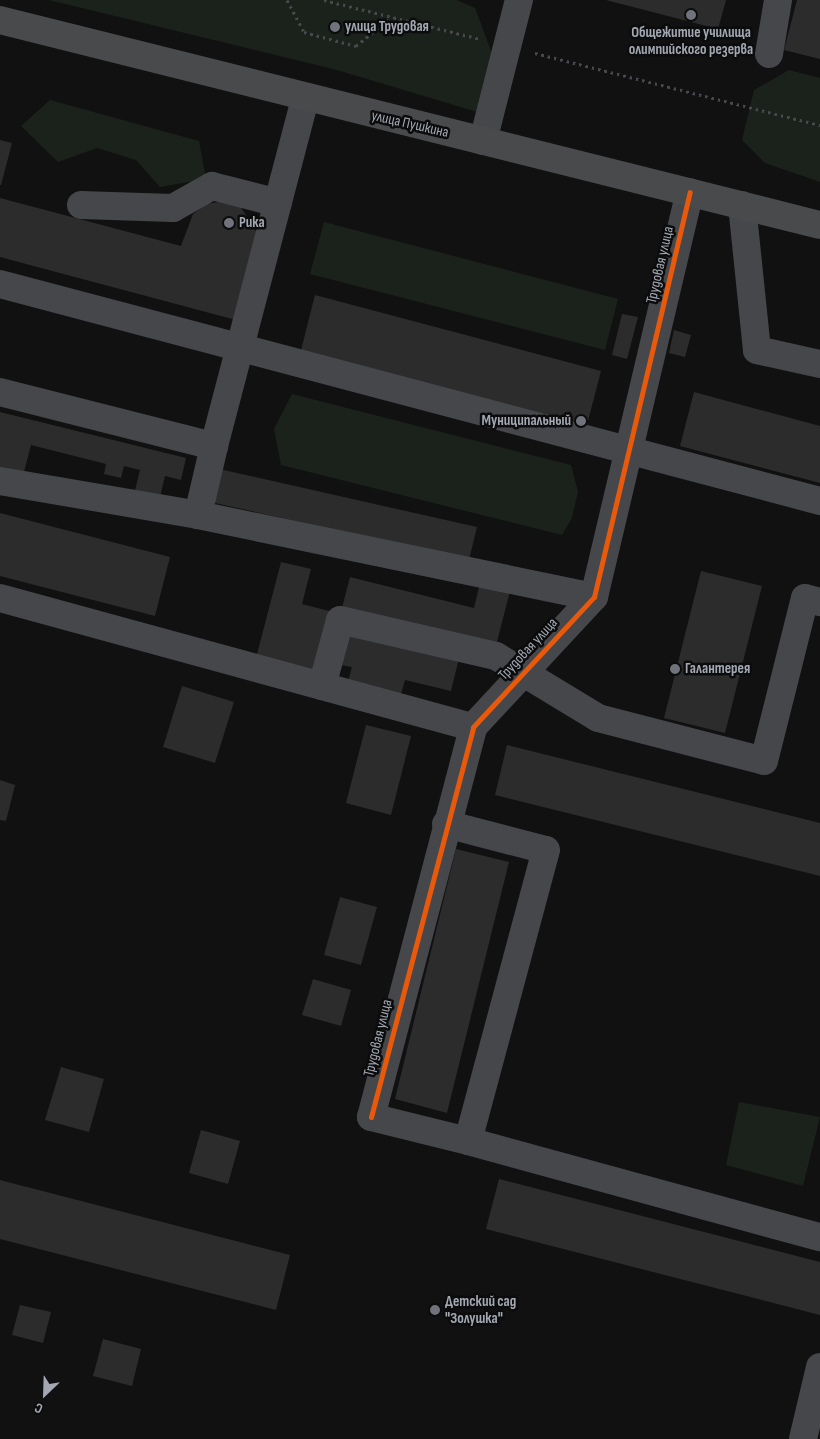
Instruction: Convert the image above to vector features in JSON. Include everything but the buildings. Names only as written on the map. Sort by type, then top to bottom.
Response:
[{"type":"main road","name":"улица Пушкина","points":[[0,20],[305,99],[820,224]]},
{"type":"street","points":[[483,141],[519,0]]},
{"type":"street","points":[[769,54],[778,0]]},
{"type":"street","points":[[198,515],[214,446],[305,99]]},
{"type":"street","points":[[81,205],[173,208],[212,186],[278,203]]},
{"type":"street","name":"Трудовая улица","points":[[468,1141],[371,1117],[472,727],[594,596],[690,192]]},
{"type":"street","points":[[742,205],[757,350],[820,364]]},
{"type":"street","points":[[0,284],[629,453],[820,501]]},
{"type":"street","points":[[0,392],[214,446]]},
{"type":"street","points":[[0,481],[198,515],[594,596]]},
{"type":"street","points":[[0,598],[472,727]]},
{"type":"street","points":[[322,686],[340,620],[496,656],[598,718],[764,761],[805,598],[820,602]]},
{"type":"street","points":[[446,824],[546,850],[468,1141],[820,1237]]},
{"type":"street","points":[[802,1439],[820,1367]]},
{"type":"path","points":[[287,0],[304,32],[356,46],[392,17]]},
{"type":"path","points":[[324,0],[820,124]]},
{"type":"shaded area","points":[[49,0],[457,0],[475,8],[493,56],[484,114],[337,70]]},
{"type":"shaded area","points":[[789,70],[820,78],[820,182],[765,163],[742,140],[754,90]]},
{"type":"shaded area","points":[[50,100],[199,141],[206,179],[160,187],[136,160],[97,148],[58,162],[21,126]]},
{"type":"shaded area","points":[[324,222],[618,299],[605,350],[310,274]]},
{"type":"shaded area","points":[[292,394],[571,465],[578,492],[572,518],[562,535],[281,465],[274,429]]},
{"type":"shaded area","points":[[739,1102],[820,1117],[803,1186],[726,1165]]},
{"type":"cycle path","points":[[371,1117],[473,727],[594,597],[690,192]]},
{"type":"place","name":"Общежитие училища олимпийского резерва","points":[[691,15]]},
{"type":"place","name":"улица Трудовая","points":[[335,27]]},
{"type":"place","name":"Рика","points":[[229,223]]},
{"type":"place","name":"Муниципальный","points":[[581,421]]},
{"type":"place","name":"Галантерея","points":[[675,669]]},
{"type":"place","name":"Детский сад \"Золушка\"","points":[[435,1310]]}]
